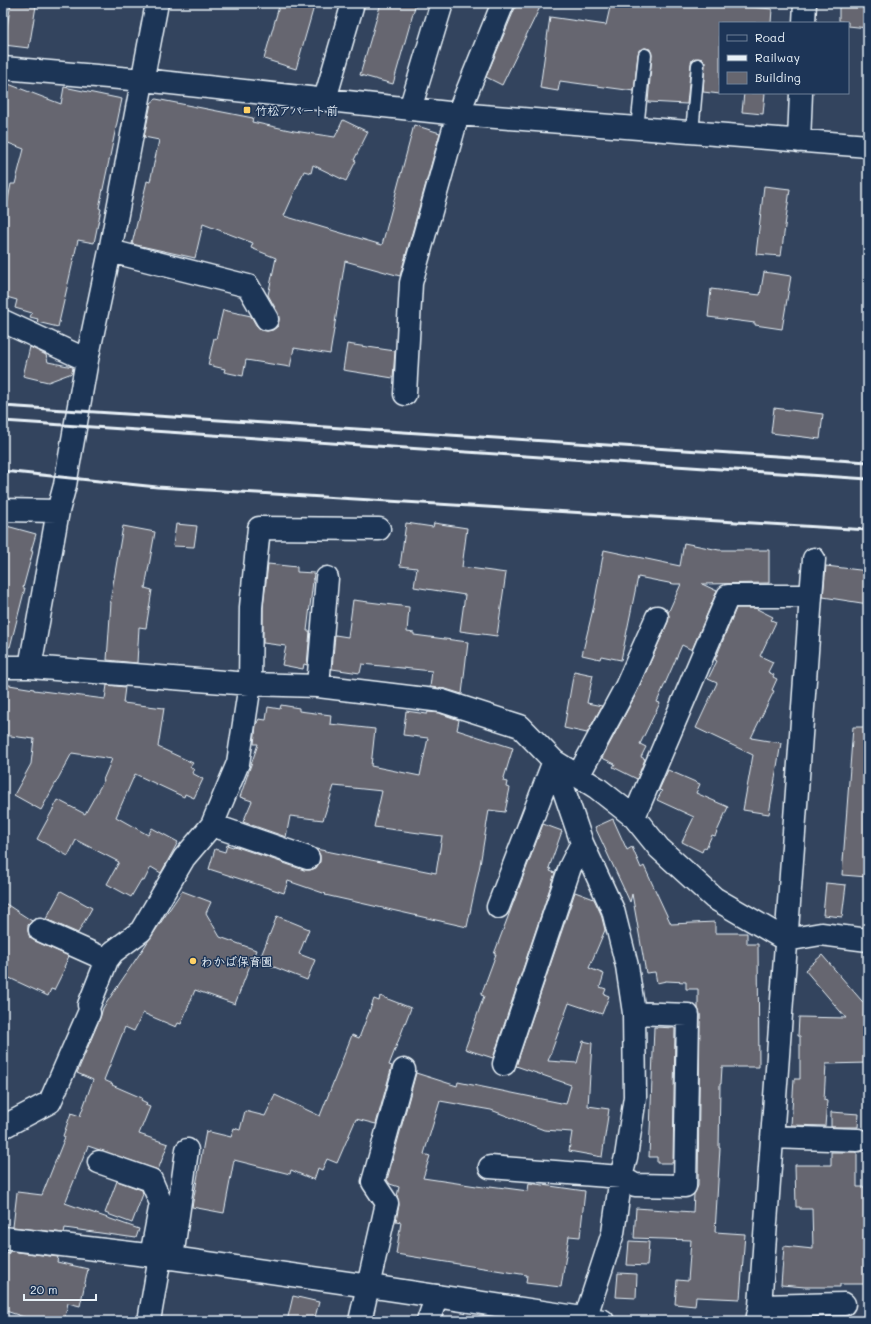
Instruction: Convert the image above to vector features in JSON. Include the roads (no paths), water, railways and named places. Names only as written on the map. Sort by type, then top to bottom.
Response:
[{"type":"street","points":[[30,667],[58,511],[65,485],[87,360],[110,251],[157,3]]},
{"type":"street","points":[[325,99],[353,3]]},
{"type":"street","points":[[410,109],[442,3]]},
{"type":"street","points":[[405,394],[411,283],[458,114],[503,3]]},
{"type":"street","points":[[804,22],[805,3]]},
{"type":"street","points":[[3,68],[143,80],[458,114],[868,146]]},
{"type":"street","points":[[798,141],[801,94]]},
{"type":"street","points":[[110,251],[248,286],[267,319]]},
{"type":"street","points":[[3,322],[87,360]]},
{"type":"street","points":[[3,510],[58,511]]},
{"type":"street","points":[[3,1127],[50,1102],[108,960],[113,952],[141,931],[184,858],[212,825],[238,763],[250,684],[251,607],[259,528],[379,529]]},
{"type":"street","points":[[814,558],[758,1314],[844,1304]]},
{"type":"street","points":[[318,686],[327,578]]},
{"type":"street","points":[[634,818],[728,596],[811,596]]},
{"type":"street","points":[[578,776],[626,687],[657,617]]},
{"type":"street","points":[[3,667],[30,667],[250,684],[318,686],[442,701],[520,726],[554,761],[596,788],[634,818],[659,848],[714,898],[786,940],[821,934],[868,940]]},
{"type":"street","points":[[3,1238],[161,1257],[369,1286],[594,1320],[613,1233],[635,1098],[634,1013],[627,966],[613,910],[582,843],[554,761]]},
{"type":"street","points":[[498,907],[554,761]]},
{"type":"street","points":[[212,825],[308,858]]},
{"type":"street","points":[[504,1064],[570,866],[582,843]]},
{"type":"street","points":[[40,930],[108,960]]},
{"type":"street","points":[[490,1167],[621,1177],[635,1185],[685,1186],[688,1015],[634,1013]]},
{"type":"street","points":[[360,1321],[387,1203],[373,1182],[404,1070]]},
{"type":"street","points":[[772,1137],[858,1140]]},
{"type":"street","points":[[149,1321],[161,1257],[187,1150]]},
{"type":"street","points":[[99,1162],[151,1180],[162,1202],[161,1257]]},
{"type":"street","points":[[428,1321],[437,1296]]},
{"type":"lane","points":[[637,128],[645,55]]},
{"type":"lane","points":[[692,132],[698,65]]},
{"type":"railway","points":[[3,406],[868,462]]},
{"type":"railway","points":[[3,421],[868,479]]},
{"type":"railway","points":[[3,471],[157,487],[868,530]]},
{"type":"place","name":"竹松アパート前","points":[[247,110]]},
{"type":"place","name":"わかば保育園","points":[[193,961]]}]
